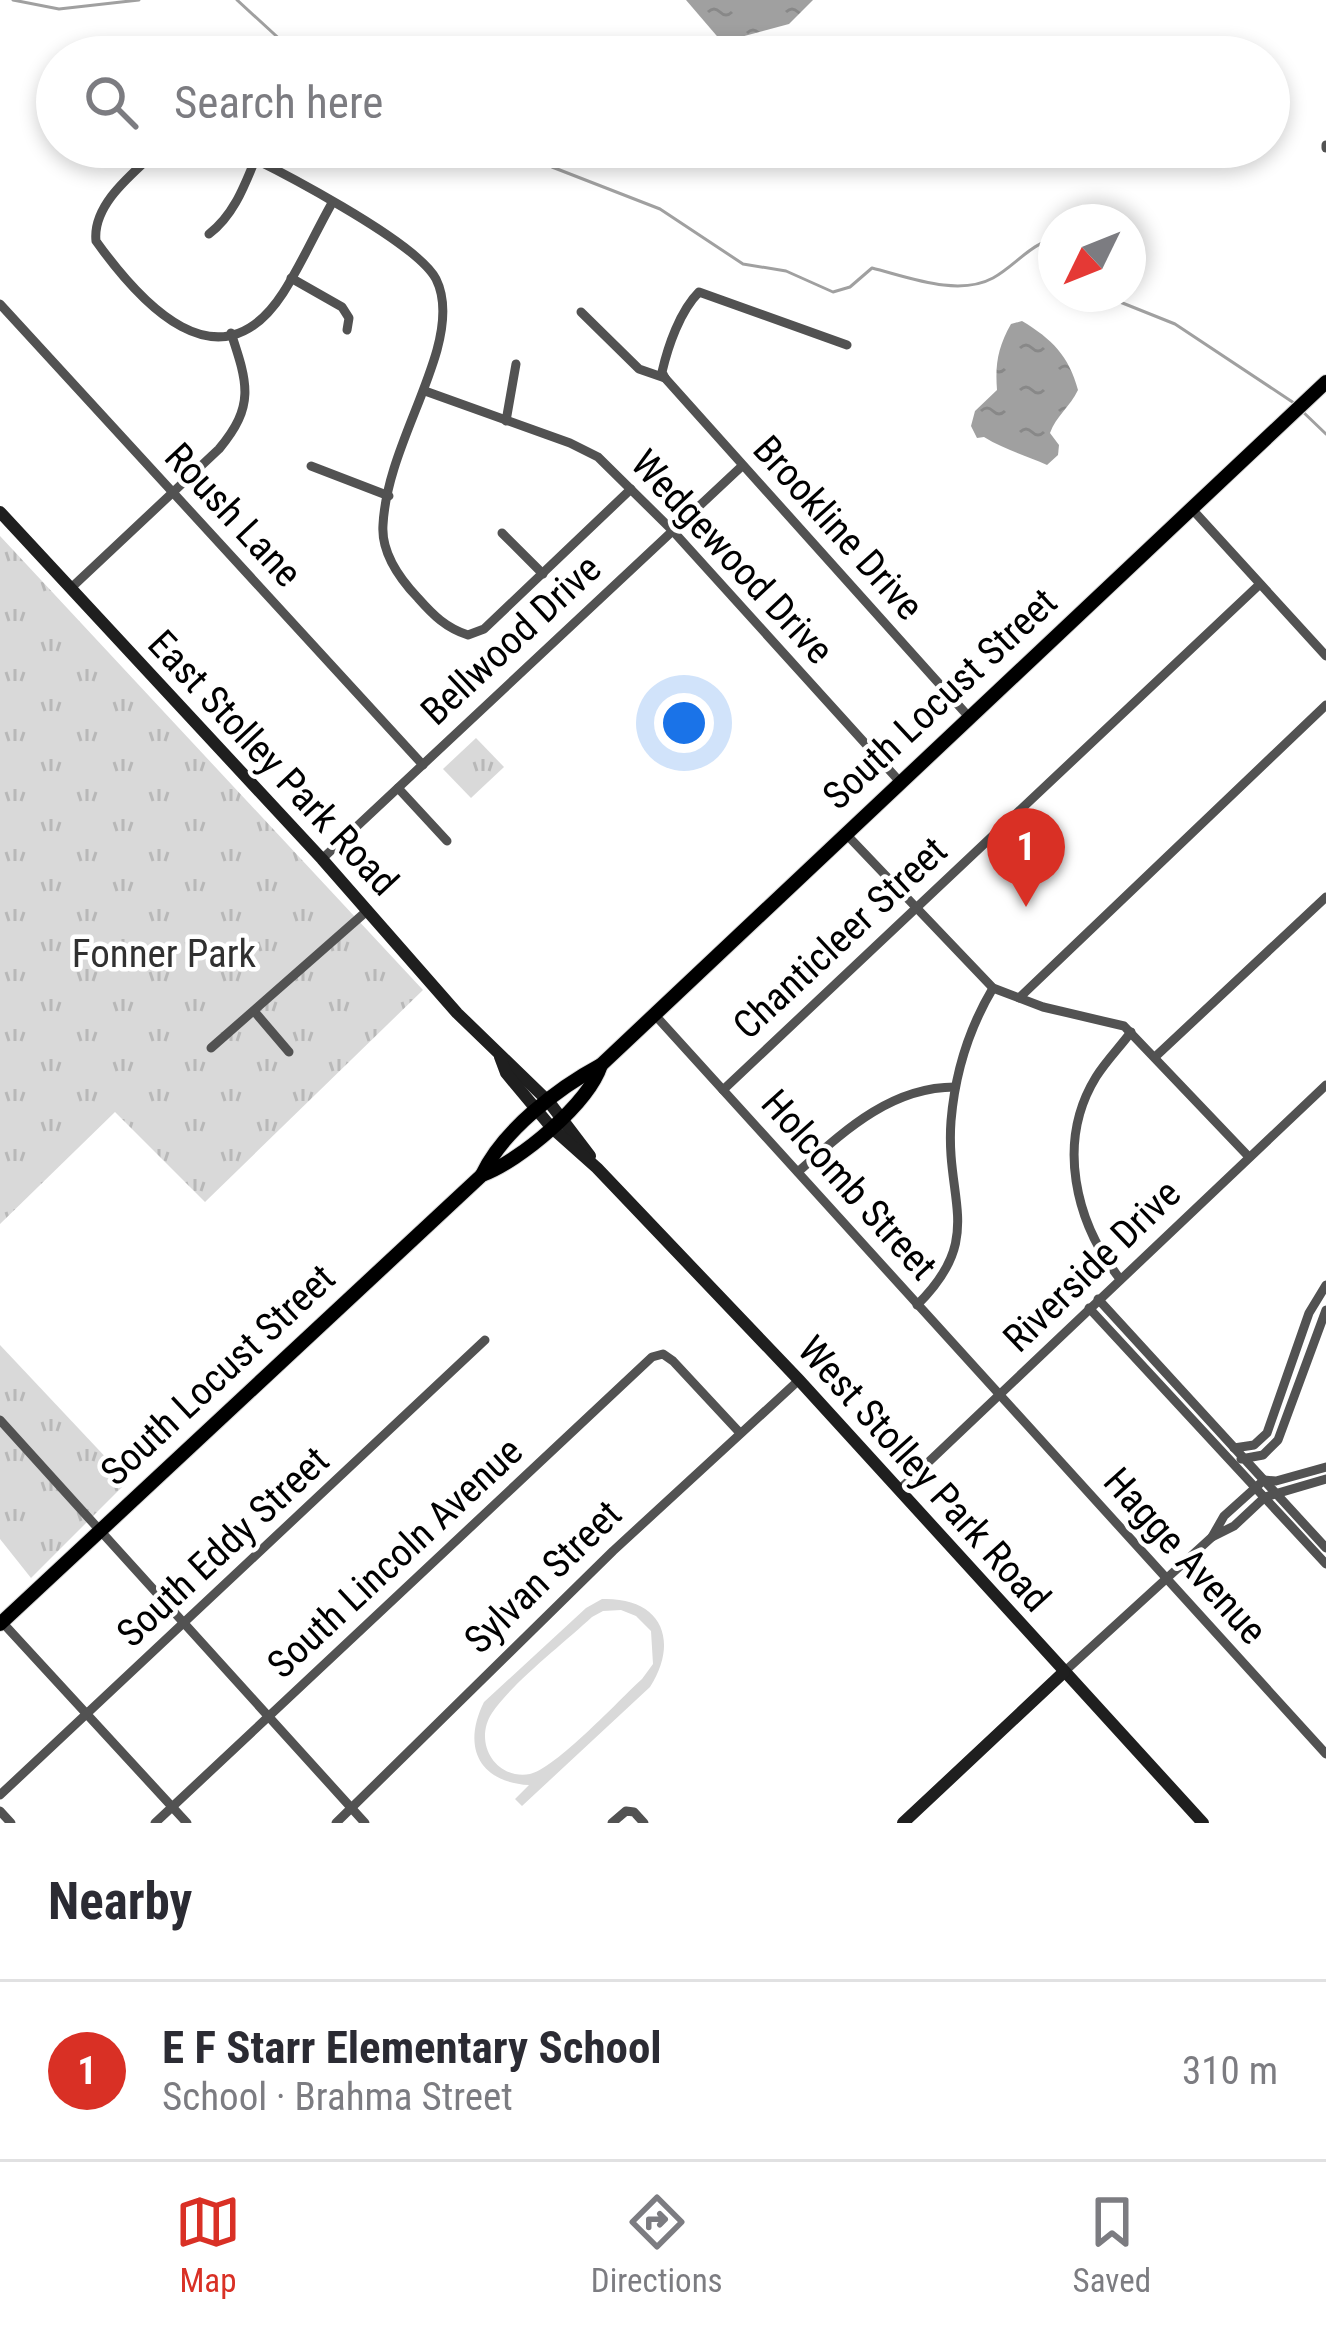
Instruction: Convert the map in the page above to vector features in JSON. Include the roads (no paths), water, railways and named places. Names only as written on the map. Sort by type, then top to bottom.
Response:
[{"type":"main road","name":"South Locust Street","points":[[1,1623],[482,1175],[492,1154],[543,1107],[601,1065],[1326,382]]},
{"type":"main road","name":"South Locust Street","points":[[482,1175],[505,1167],[555,1123],[596,1081],[601,1065]]},
{"type":"street","points":[[141,168],[100,211],[94,225],[96,241],[161,316],[182,331],[202,336],[231,334],[266,313],[332,203]]},
{"type":"street","points":[[209,234],[239,198],[252,168]]},
{"type":"street","points":[[269,168],[398,240],[426,264],[438,283],[443,306],[440,337],[382,528],[388,555],[405,584],[450,629],[468,635],[484,629],[631,489]]},
{"type":"street","points":[[291,278],[342,308],[349,317],[347,330]]},
{"type":"street","points":[[665,378],[667,353],[691,299],[699,292],[847,346]]},
{"type":"street","name":"Roush Lane","points":[[0,304],[423,765]]},
{"type":"street","name":"Brookline Drive","points":[[581,312],[639,369],[665,378],[969,717]]},
{"type":"street","points":[[71,588],[240,424],[245,398],[242,364],[231,334]]},
{"type":"street","points":[[506,421],[517,364]]},
{"type":"street","name":"Wedgewood Drive","points":[[425,391],[598,457],[672,530],[901,783]]},
{"type":"street","points":[[311,466],[389,496]]},
{"type":"street","name":"Bellwood Drive","points":[[322,859],[742,466]]},
{"type":"street","points":[[1191,508],[1326,656]]},
{"type":"street","name":"East Stolley Park Road","points":[[0,512],[500,1057],[514,1065],[543,1107]]},
{"type":"street","points":[[502,532],[543,574]]},
{"type":"street","name":"Chanticleer Street","points":[[723,1090],[1260,584]]},
{"type":"street","points":[[1019,998],[1326,705]]},
{"type":"street","points":[[398,788],[447,841]]},
{"type":"street","points":[[846,834],[992,988],[1103,1019],[1131,1032],[1249,1157]]},
{"type":"street","points":[[1156,1057],[1326,898]]},
{"type":"street","points":[[212,1048],[368,910]]},
{"type":"street","points":[[917,1305],[946,1273],[958,1231],[950,1126],[955,1087],[976,1016],[992,988]]},
{"type":"street","points":[[254,1011],[290,1052]]},
{"type":"street","name":"Holcomb Street","points":[[654,1014],[1000,1397]]},
{"type":"street","points":[[1120,1279],[1082,1213],[1073,1170],[1086,1097],[1131,1032]]},
{"type":"street","name":"Riverside Drive","points":[[899,1490],[1326,1084]]},
{"type":"street","points":[[798,1172],[852,1123],[882,1106],[917,1093],[955,1087]]},
{"type":"street","name":"West Stolley Park Road","points":[[543,1107],[1203,1823]]},
{"type":"street","points":[[1232,1453],[1254,1445],[1267,1433],[1309,1313],[1326,1285]]},
{"type":"street","points":[[1098,1299],[1260,1484],[1326,1548]]},
{"type":"street","points":[[1089,1308],[1219,1448],[1244,1460],[1260,1484]]},
{"type":"street","points":[[1212,1537],[1224,1516],[1260,1484],[1326,1310]]},
{"type":"street","name":"South Eddy Street","points":[[0,1795],[485,1340]]},
{"type":"street","name":"South Lincoln Avenue","points":[[155,1823],[652,1357],[663,1354],[678,1366],[740,1433]]},
{"type":"street","name":"Sylvan Street","points":[[335,1823],[520,1640],[799,1380]]},
{"type":"street","name":"Hagge Avenue","points":[[1000,1397],[1326,1754]]},
{"type":"street","points":[[0,1420],[365,1823]]},
{"type":"street","points":[[1244,1460],[1263,1455],[1278,1440]]},
{"type":"street","points":[[1260,1484],[1326,1467]]},
{"type":"street","points":[[903,1823],[1212,1537],[1234,1526],[1271,1495],[1326,1479]]},
{"type":"street","points":[[1271,1495],[1326,1564]]},
{"type":"street","points":[[1,1623],[187,1823]]},
{"type":"street","points":[[0,1811],[11,1823]]},
{"type":"street","points":[[613,1823],[626,1811],[643,1822]]},
{"type":"water","points":[[686,0],[813,0],[789,24],[744,36],[717,36]]},
{"type":"water","points":[[1022,321],[1058,350],[1078,390],[1050,433],[1059,445],[1058,455],[1047,465],[977,438],[971,426],[975,411],[997,390],[998,356],[1007,332],[1011,324]]},
{"type":"waterway","points":[[13,0],[59,9],[139,0]]},
{"type":"waterway","points":[[237,0],[276,36]]},
{"type":"waterway","points":[[555,168],[660,209],[743,264],[786,271],[833,292],[850,287],[872,268],[949,286],[979,283],[1038,246]]},
{"type":"waterway","points":[[1145,312],[1175,324],[1294,403]]},
{"type":"waterway","points":[[1301,410],[1326,434]]},
{"type":"place","name":"E F Starr Elementary School","points":[[1026,907]]},
{"type":"park label","name":"Fonner Park","points":[[164,954]]}]
